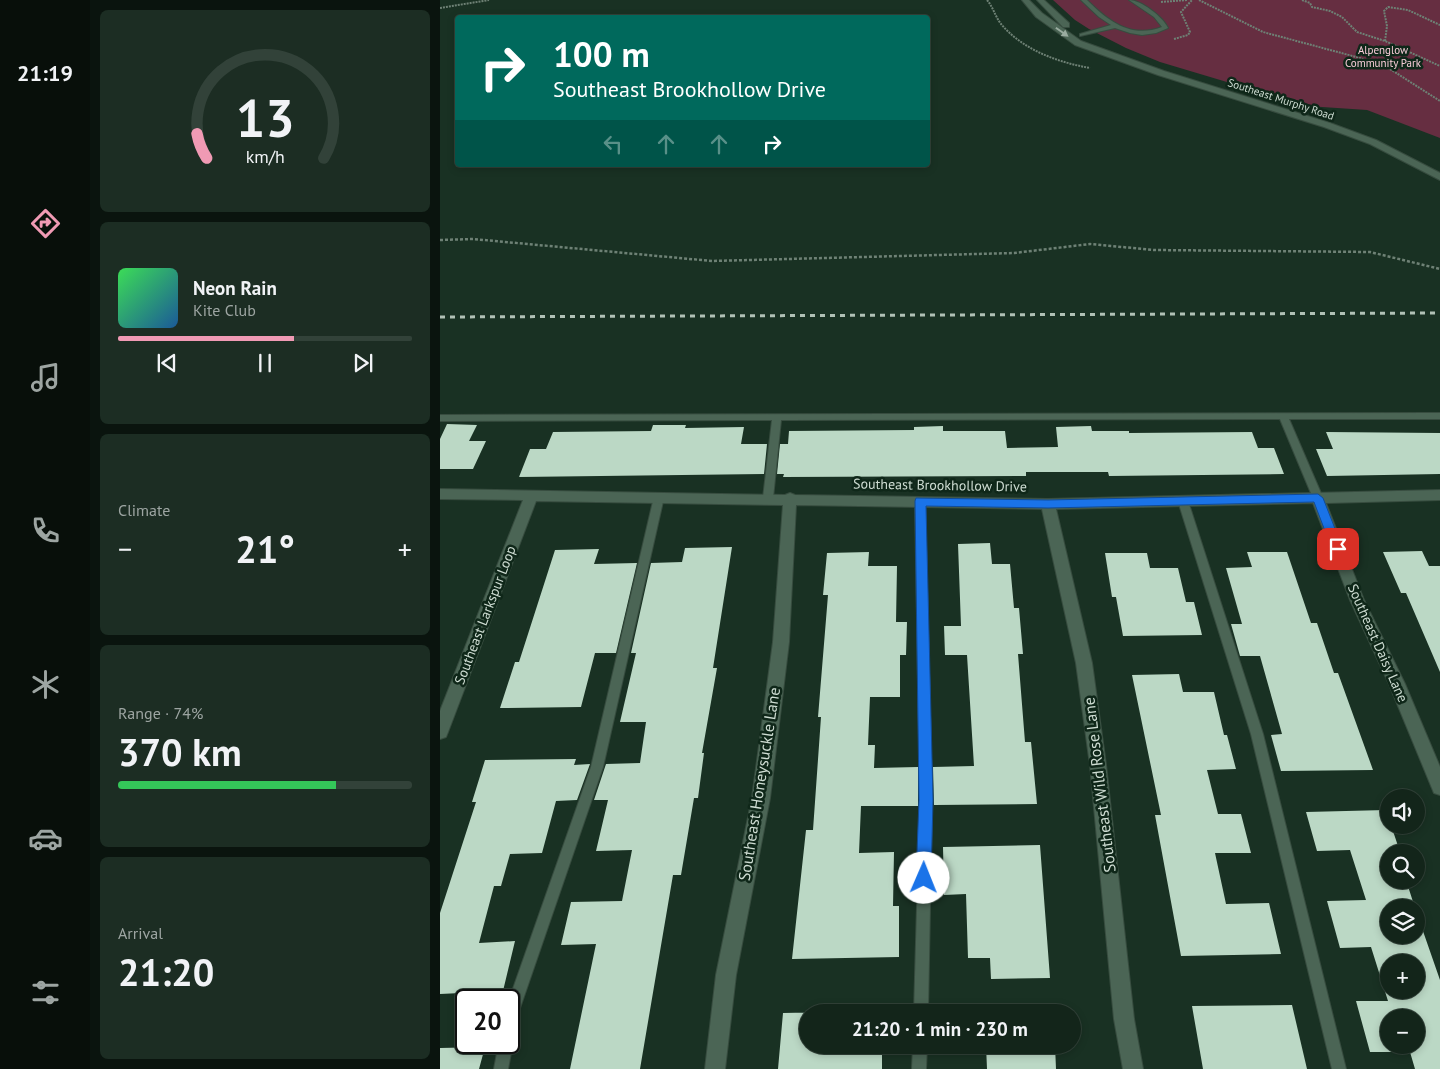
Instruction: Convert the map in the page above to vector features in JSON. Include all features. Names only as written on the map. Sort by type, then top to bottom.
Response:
[{"type":"street","name":"Southeast Murphy Road","points":[[1025,0],[1038,15],[1078,43],[1161,74],[1373,142],[1440,177]]},
{"type":"street","name":"Southeast Murphy Road","points":[[1040,0],[1064,22],[1110,55]]},
{"type":"street","name":"Southeast Brookhollow Drive","points":[[440,494],[531,497],[790,498],[1048,504],[1440,495]]},
{"type":"street","name":"Southeast Larkspur Loop","points":[[440,732],[531,497]]},
{"type":"street","name":"Southeast Honeysuckle Lane","points":[[716,1069],[726,975],[761,798],[781,642],[790,498]]},
{"type":"street","name":"Southeast Daisy Lane","points":[[1318,498],[1357,600],[1397,684],[1440,787]]},
{"type":"street","name":"Southeast Wild Rose Lane","points":[[1048,504],[1084,663],[1100,783],[1124,1019],[1133,1069]]},
{"type":"lane","points":[[1084,0],[1115,26],[1136,32],[1158,31],[1165,28],[1159,18],[1132,0]]},
{"type":"lane","points":[[1082,35],[1115,26]]},
{"type":"lane","points":[[1283,416],[1318,498]]},
{"type":"lane","points":[[440,418],[1440,416]]},
{"type":"lane","points":[[768,498],[777,418]]},
{"type":"lane","points":[[520,989],[597,767],[659,497]]},
{"type":"lane","points":[[920,501],[926,800],[921,1004]]},
{"type":"lane","points":[[1183,501],[1257,734],[1339,1069]]},
{"type":"lane","points":[[501,1069],[504,1054]]},
{"type":"lane","points":[[919,1069],[920,1054]]},
{"type":"path","points":[[440,8],[489,0]]},
{"type":"path","points":[[988,0],[999,22],[1022,43],[1047,58],[1070,65],[1090,68]]},
{"type":"path","points":[[1199,0],[1263,32],[1360,58],[1390,69],[1440,101]]},
{"type":"path","points":[[1302,0],[1310,3],[1312,7],[1330,11],[1342,17],[1357,32],[1385,40],[1408,53],[1440,66]]},
{"type":"path","points":[[1385,40],[1387,26],[1384,11],[1388,7],[1408,10],[1440,25]]},
{"type":"path","points":[[440,240],[473,239],[712,261],[1014,254],[1090,244],[1154,250],[1370,252],[1440,269]]},
{"type":"green space","name":"Alpenglow Community Park","points":[[1053,0],[1440,0],[1440,138],[1367,110],[1307,106],[1160,62],[1126,48],[1089,29],[1075,20]]},
{"type":"building","points":[[447,424],[477,425],[469,441],[486,441],[473,469],[440,469],[440,439]]},
{"type":"building","points":[[653,425],[686,425],[685,428],[744,427],[741,444],[767,444],[764,474],[519,477],[530,449],[546,449],[553,432],[651,431]]},
{"type":"building","points":[[943,426],[943,431],[1005,431],[1007,448],[1058,447],[1056,427],[1091,426],[1092,431],[1129,431],[1129,433],[1252,432],[1258,448],[1274,448],[1284,474],[1109,476],[1108,472],[1026,472],[1026,476],[783,477],[784,474],[777,474],[780,444],[788,444],[789,431],[914,430],[914,427]]},
{"type":"building","points":[[1326,432],[1440,433],[1440,474],[1327,476],[1316,449],[1333,449]]},
{"type":"building","points":[[990,543],[992,564],[1010,564],[1014,608],[1019,608],[1023,654],[1018,654],[1025,742],[1031,742],[1037,804],[934,805],[933,767],[974,766],[967,655],[945,655],[944,626],[961,626],[958,544]]},
{"type":"building","points":[[732,547],[713,668],[717,668],[702,753],[704,753],[698,798],[694,798],[681,875],[673,875],[640,1069],[570,1069],[596,944],[561,945],[571,902],[622,901],[632,850],[596,851],[608,800],[594,800],[606,764],[640,763],[646,722],[620,722],[636,653],[631,653],[651,563],[682,562],[685,548]]},
{"type":"building","points":[[599,549],[594,564],[637,563],[616,653],[595,653],[581,707],[500,708],[515,662],[519,662],[555,550]]},
{"type":"building","points":[[1422,551],[1429,566],[1440,566],[1440,672],[1406,593],[1401,593],[1383,552]]},
{"type":"building","points":[[869,552],[868,566],[897,566],[896,622],[907,622],[906,655],[900,655],[900,697],[870,697],[868,745],[875,745],[874,768],[918,767],[918,806],[861,806],[859,853],[894,852],[893,906],[899,906],[899,957],[792,959],[806,830],[813,830],[821,717],[818,717],[828,595],[823,595],[827,553]]},
{"type":"building","points":[[1247,552],[1287,552],[1311,623],[1317,623],[1334,673],[1338,673],[1373,770],[1281,771],[1271,735],[1282,734],[1260,656],[1240,656],[1231,624],[1242,624],[1226,568],[1252,567]]},
{"type":"building","points":[[1105,553],[1147,553],[1150,568],[1178,568],[1186,602],[1194,602],[1202,635],[1123,636],[1116,597],[1112,597]]},
{"type":"building","points":[[1179,674],[1183,692],[1214,692],[1224,735],[1227,735],[1236,769],[1207,770],[1218,814],[1241,814],[1251,853],[1215,853],[1226,904],[1269,903],[1281,954],[1181,956],[1155,815],[1161,815],[1132,675]]},
{"type":"building","points":[[576,759],[574,765],[590,764],[577,800],[556,801],[542,853],[510,854],[501,886],[494,886],[479,943],[515,941],[503,989],[455,989],[455,993],[440,994],[440,913],[476,802],[472,802],[485,760]]},
{"type":"building","points":[[1380,810],[1380,834],[1394,834],[1397,844],[1380,844],[1380,889],[1409,889],[1412,899],[1380,899],[1380,944],[1425,944],[1425,937],[1440,980],[1440,1069],[1415,1069],[1411,1054],[1425,1054],[1425,1009],[1380,1009],[1380,1052],[1370,1052],[1356,1001],[1425,999],[1425,954],[1380,954],[1380,976],[1371,947],[1340,948],[1327,901],[1366,900],[1350,850],[1317,851],[1306,812]]},
{"type":"building","points":[[1040,845],[1050,978],[991,979],[990,958],[968,958],[966,894],[944,895],[943,847]]},
{"type":"building","points":[[1292,1005],[1307,1069],[1203,1069],[1192,1006]]},
{"type":"building","points":[[799,1012],[799,1054],[882,1054],[882,1069],[778,1069],[783,1013]]},
{"type":"building","points":[[440,1048],[455,1048],[455,1054],[483,1054],[479,1069],[440,1069]]},
{"type":"building","points":[[986,1054],[1055,1054],[1056,1069],[987,1069]]},
{"type":"railway","points":[[440,317],[1440,313]]},
{"type":"route","points":[[924,878],[926,800],[920,501],[1048,504],[1318,498],[1338,549]]}]
